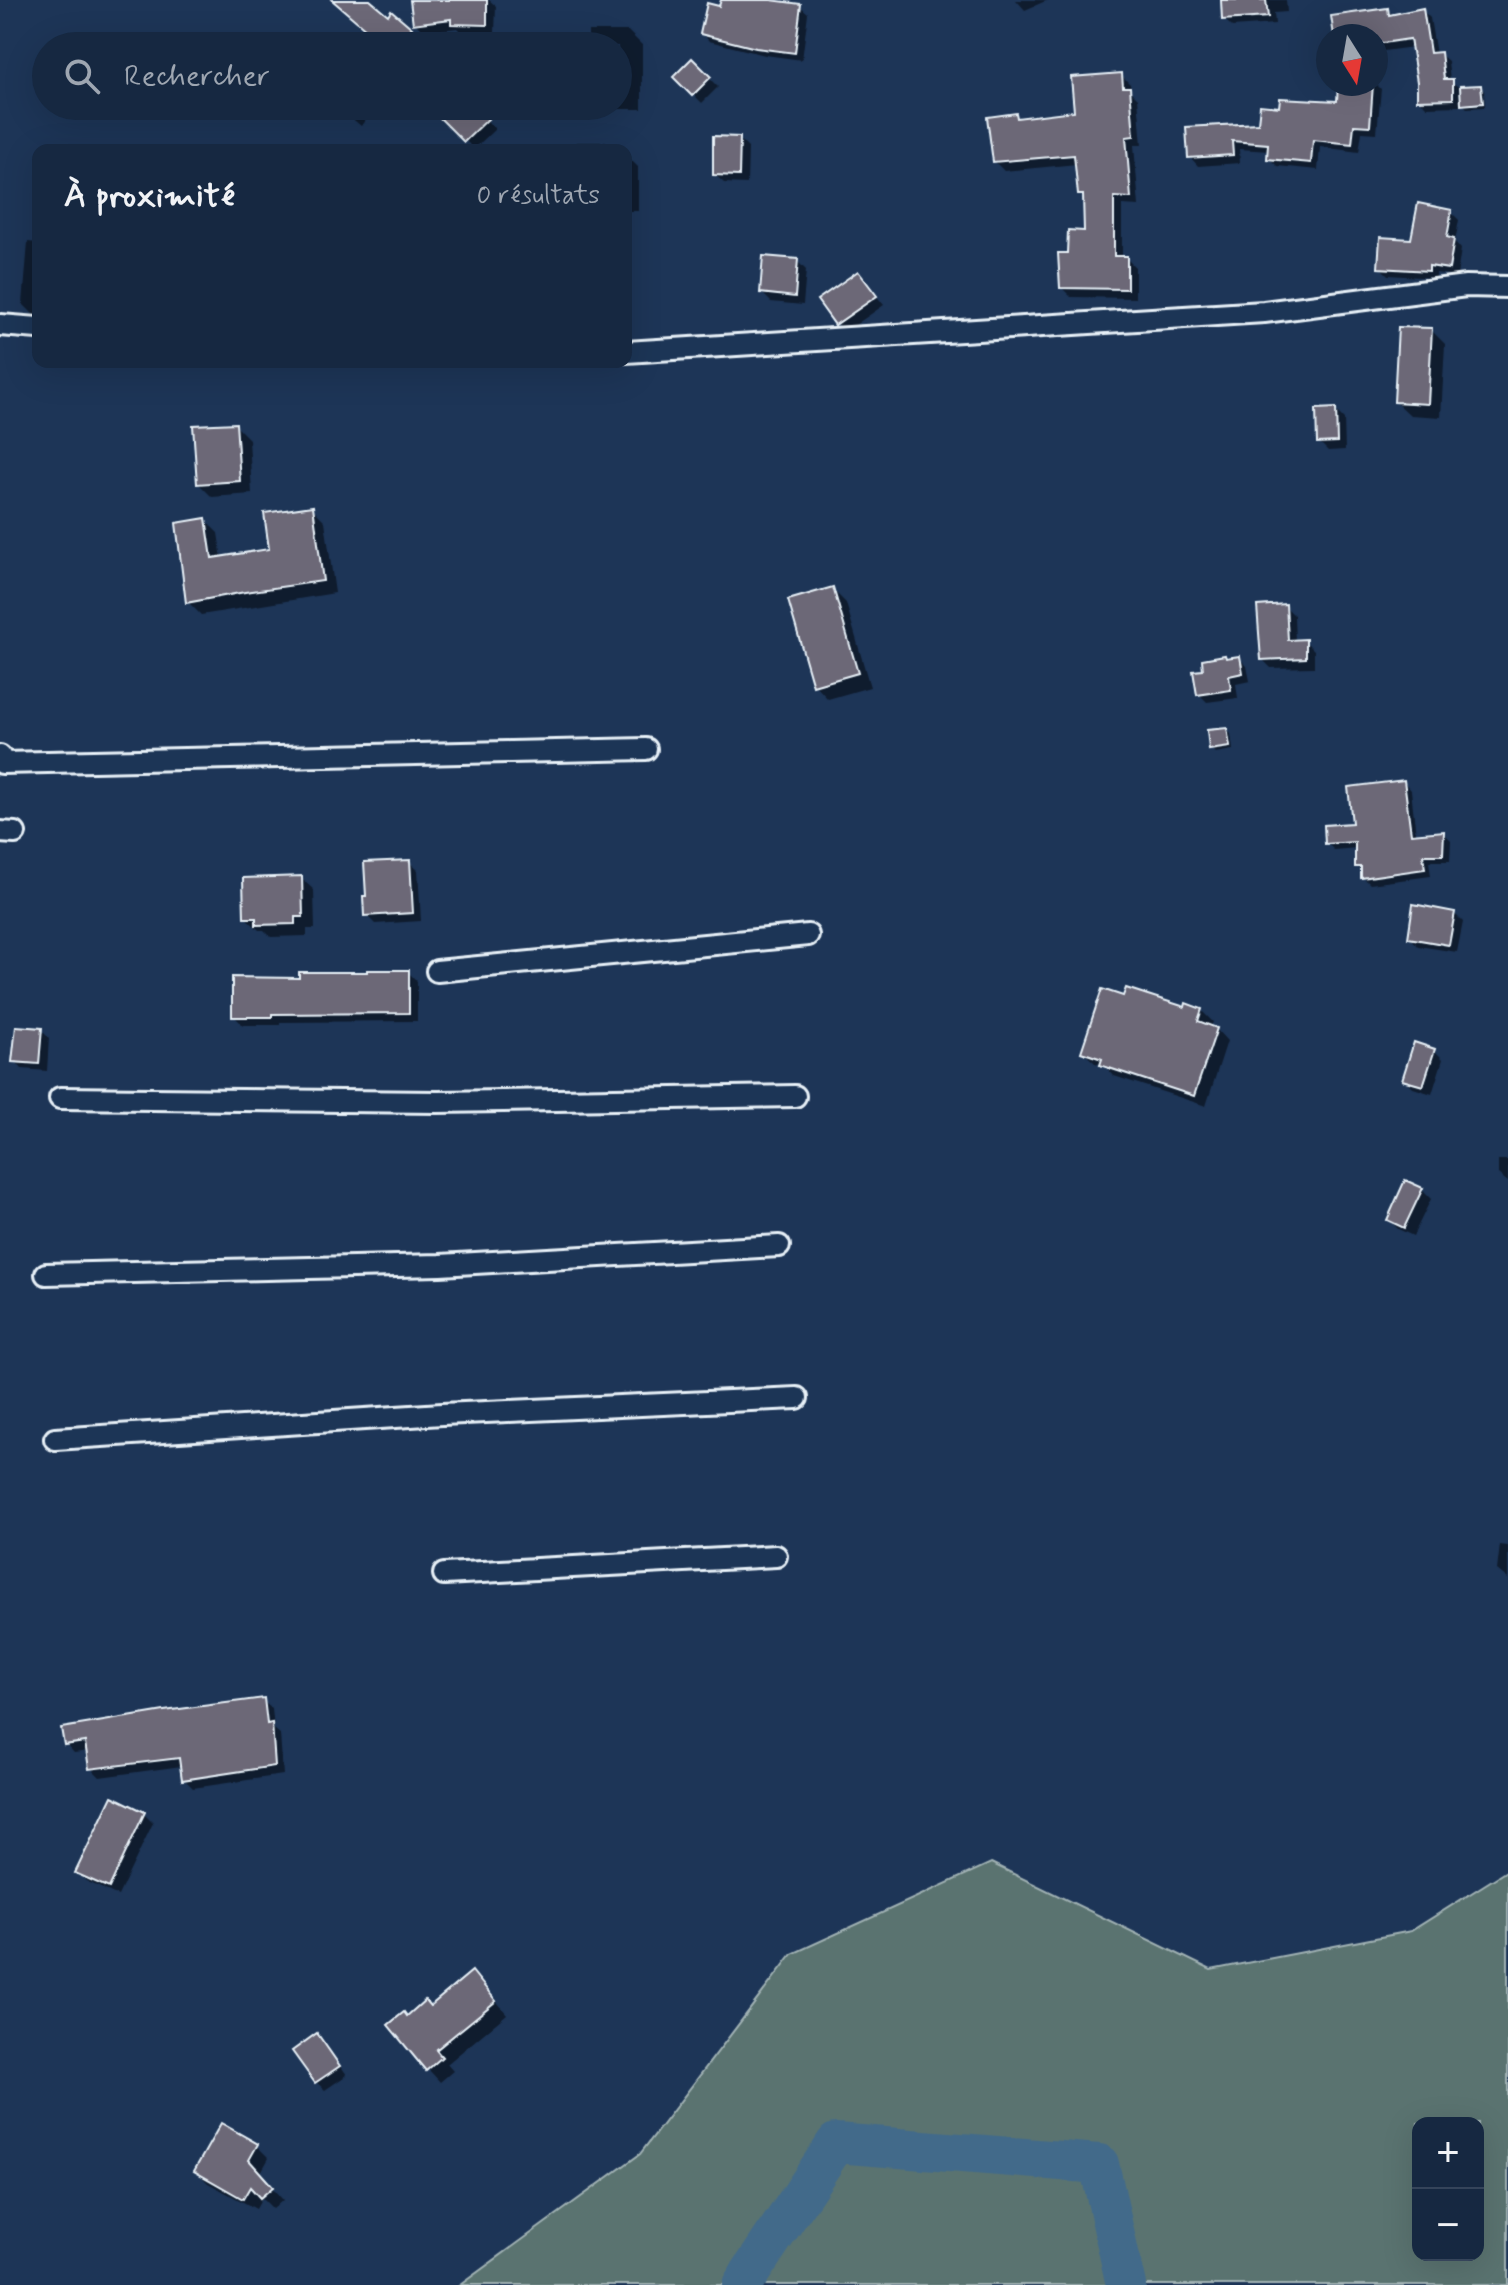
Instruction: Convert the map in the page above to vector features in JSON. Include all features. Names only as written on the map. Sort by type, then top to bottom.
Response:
[{"type":"street","points":[[632,352],[1264,312],[1466,286],[1508,287]]},
{"type":"street","points":[[0,325],[32,328]]},
{"type":"street","points":[[0,756],[2,763],[646,749]]},
{"type":"street","points":[[437,971],[808,935]]},
{"type":"street","points":[[60,1098],[438,1102],[795,1096]]},
{"type":"street","points":[[46,1274],[440,1265],[779,1246]]},
{"type":"street","points":[[55,1439],[442,1414],[797,1398]]},
{"type":"street","points":[[444,1574],[776,1556]]},
{"type":"green space","points":[[991,1863],[1211,1970],[1411,1931],[1508,1870],[1508,2285],[460,2285],[640,2154],[792,1954]]},
{"type":"building","points":[[332,0],[370,0],[388,15],[391,10],[412,28],[409,32],[365,32],[367,30]]},
{"type":"building","points":[[410,0],[487,0],[487,25],[451,24],[451,19],[413,24]]},
{"type":"building","points":[[721,0],[771,0],[801,4],[795,53],[756,48],[700,34],[707,3],[719,6]]},
{"type":"building","points":[[1221,0],[1266,0],[1268,17],[1222,20]]},
{"type":"building","points":[[1388,8],[1389,15],[1423,8],[1430,53],[1441,52],[1444,79],[1453,79],[1453,99],[1417,100],[1410,39],[1388,42],[1388,24],[1332,24],[1331,16]]},
{"type":"building","points":[[692,58],[711,77],[692,96],[673,77]]},
{"type":"building","points":[[1122,73],[1123,87],[1130,87],[1134,136],[1126,137],[1131,198],[1114,197],[1114,256],[1127,256],[1127,289],[1060,288],[1058,253],[1067,253],[1068,230],[1084,231],[1083,195],[1078,195],[1074,155],[993,162],[987,117],[1016,113],[1017,118],[1074,111],[1071,77]]},
{"type":"building","points":[[1481,85],[1483,103],[1461,105],[1460,86]]},
{"type":"building","points":[[1337,96],[1372,96],[1370,126],[1354,125],[1352,144],[1313,140],[1311,163],[1267,159],[1268,144],[1232,141],[1233,155],[1188,158],[1186,127],[1258,123],[1260,105],[1279,107],[1280,98],[1337,101]]},
{"type":"building","points":[[442,120],[487,120],[464,142]]},
{"type":"building","points":[[713,136],[740,137],[739,176],[713,175]]},
{"type":"building","points":[[1418,203],[1452,210],[1447,237],[1454,239],[1449,269],[1429,266],[1429,271],[1378,268],[1380,237],[1411,239]]},
{"type":"building","points":[[763,256],[798,259],[795,297],[760,293]]},
{"type":"building","points":[[858,271],[877,296],[835,325],[817,300]]},
{"type":"building","points":[[1398,327],[1432,328],[1428,404],[1394,402]]},
{"type":"building","points":[[1336,408],[1337,442],[1317,443],[1316,409]]},
{"type":"building","points":[[236,423],[240,481],[197,484],[193,425]]},
{"type":"building","points":[[313,506],[323,581],[186,603],[176,523],[206,518],[212,558],[269,549],[264,513]]},
{"type":"building","points":[[833,587],[858,673],[813,686],[788,600]]},
{"type":"building","points":[[1286,604],[1288,640],[1306,639],[1306,658],[1261,660],[1257,606]]},
{"type":"building","points":[[1225,655],[1226,658],[1240,656],[1243,673],[1229,676],[1231,690],[1197,695],[1193,671],[1203,670],[1202,659]]},
{"type":"building","points":[[1227,728],[1230,747],[1209,750],[1207,730]]},
{"type":"building","points":[[1404,780],[1411,834],[1444,831],[1443,855],[1423,855],[1425,869],[1361,878],[1361,867],[1355,867],[1355,842],[1325,844],[1324,825],[1352,823],[1348,787]]},
{"type":"building","points":[[410,860],[413,913],[364,916],[364,862]]},
{"type":"building","points":[[302,876],[303,917],[295,917],[295,924],[256,925],[256,918],[244,918],[243,878]]},
{"type":"building","points":[[1413,904],[1455,912],[1449,945],[1408,938]]},
{"type":"building","points":[[409,970],[409,1013],[232,1017],[232,977],[299,978],[299,972]]},
{"type":"building","points":[[1126,988],[1185,1007],[1186,1003],[1202,1009],[1198,1021],[1217,1028],[1194,1096],[1100,1065],[1102,1059],[1081,1052],[1102,989],[1123,996]]},
{"type":"building","points":[[16,1026],[42,1028],[39,1064],[12,1062]]},
{"type":"building","points":[[1414,1042],[1435,1049],[1423,1086],[1402,1080]]},
{"type":"building","points":[[1405,1180],[1423,1188],[1404,1228],[1387,1220]]},
{"type":"building","points":[[264,1698],[267,1724],[272,1723],[275,1766],[182,1780],[179,1758],[89,1769],[85,1742],[64,1745],[61,1728]]},
{"type":"building","points":[[112,1796],[145,1812],[109,1888],[75,1873]]},
{"type":"building","points":[[472,1971],[496,2001],[436,2050],[442,2057],[426,2071],[388,2025],[404,2012],[407,2016],[425,2000],[430,2006]]},
{"type":"building","points":[[317,2033],[340,2066],[315,2083],[292,2051]]},
{"type":"building","points":[[221,2123],[258,2144],[249,2160],[273,2187],[260,2198],[250,2187],[243,2199],[194,2171]]},
{"type":"waterway","points":[[742,2285],[836,2143],[1099,2164],[1126,2285]]}]
